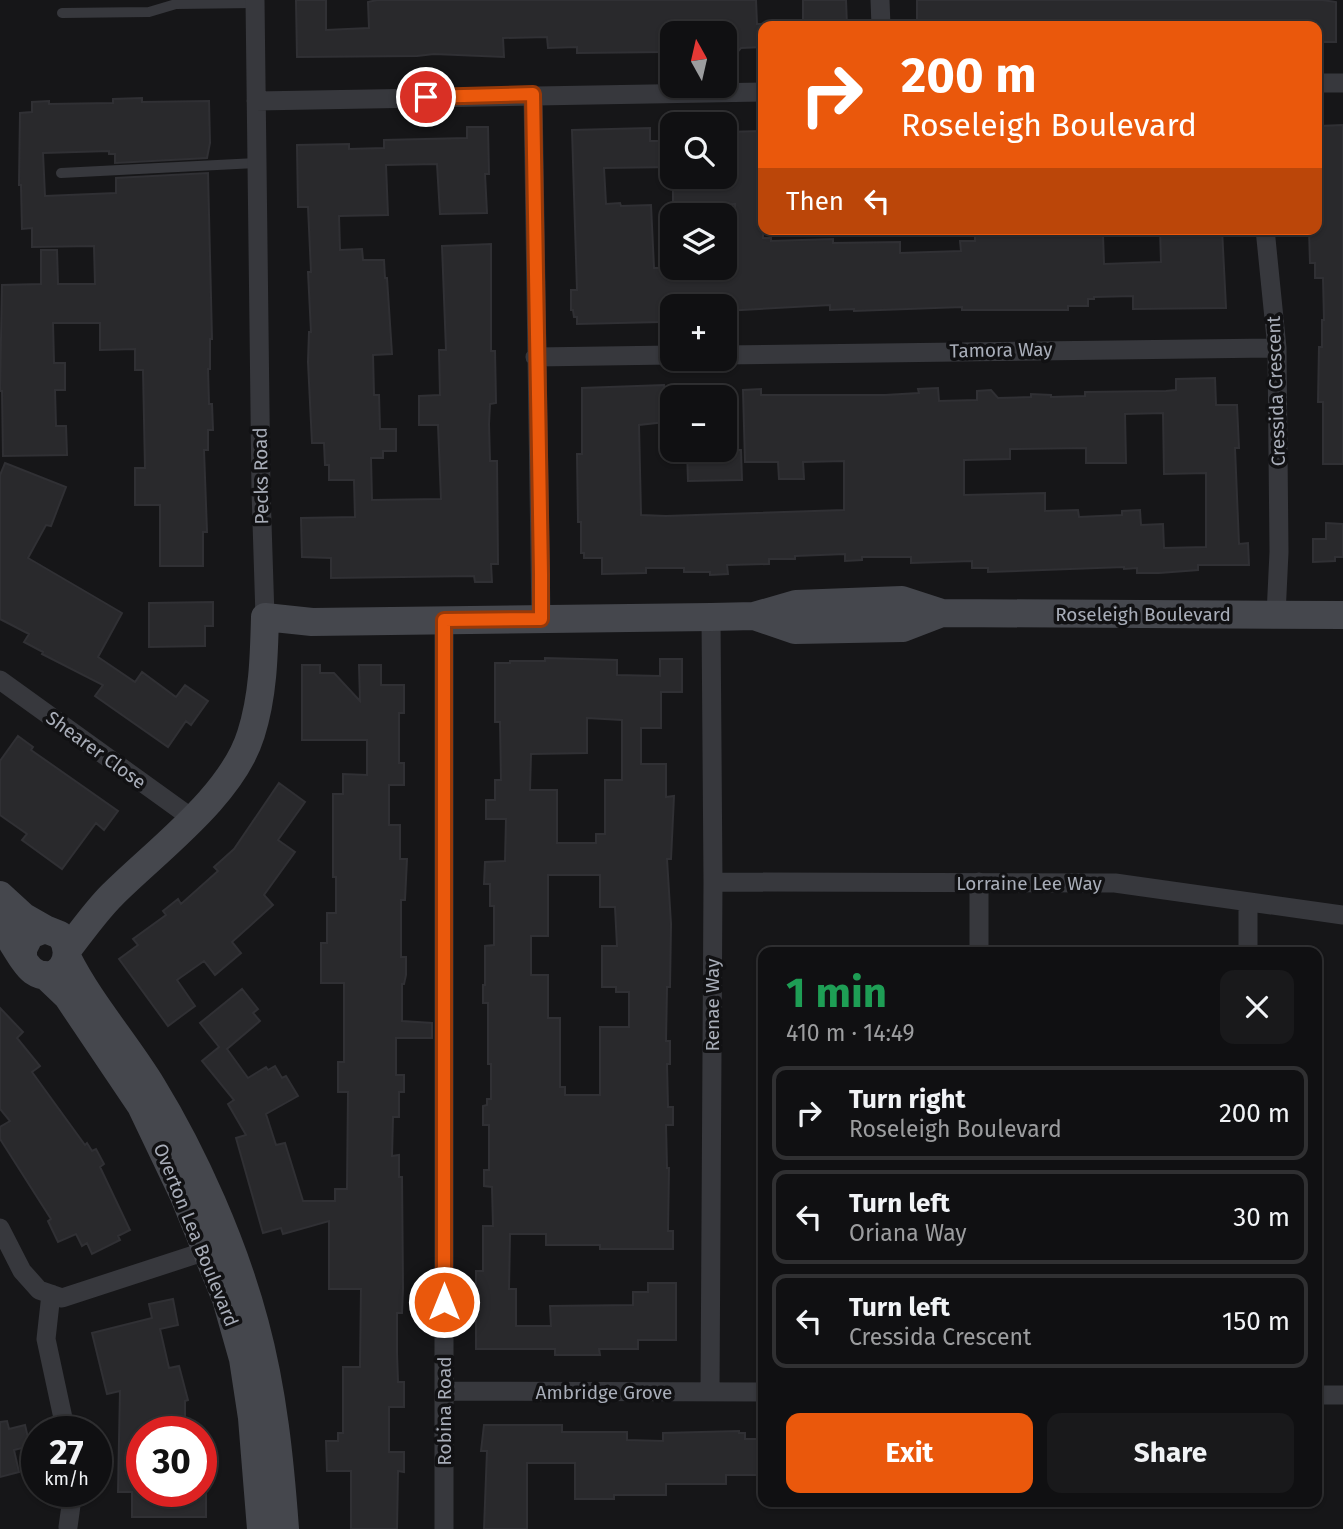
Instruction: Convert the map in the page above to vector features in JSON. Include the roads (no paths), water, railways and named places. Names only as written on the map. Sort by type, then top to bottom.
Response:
[{"type":"street","points":[[880,0],[881,21]]},
{"type":"street","name":"Pecks Road","points":[[58,942],[193,819],[227,780],[250,737],[262,690],[265,623],[255,2]]},
{"type":"street","points":[[1322,83],[1343,83]]},
{"type":"street","points":[[256,101],[758,92]]},
{"type":"street","points":[[533,94],[541,619]]},
{"type":"street","name":"Cressida Crescent","points":[[1266,235],[1277,348],[1282,615]]},
{"type":"street","name":"Tamora Way","points":[[737,355],[1277,348]]},
{"type":"street","points":[[535,357],[660,355]]},
{"type":"street","name":"Roseleigh Boulevard","points":[[265,623],[754,616],[796,604],[902,600],[942,613],[1343,615]]},
{"type":"street","name":"Renae Way","points":[[710,1392],[713,882],[711,617]]},
{"type":"street","name":"Robina Road","points":[[444,620],[444,1529]]},
{"type":"street","name":"Shearer Close","points":[[0,680],[193,819]]},
{"type":"street","name":"Lorraine Lee Way","points":[[713,882],[1115,883],[1343,915]]},
{"type":"street","points":[[979,883],[979,947]]},
{"type":"street","name":"Overton Lea Boulevard","points":[[0,895],[58,942],[78,978],[152,1086],[186,1145],[218,1248],[226,1299],[243,1359],[255,1441],[261,1529]]},
{"type":"street","points":[[1248,902],[1248,947]]},
{"type":"street","points":[[0,925],[31,970],[45,975],[59,970],[58,942],[30,935],[23,948],[23,956]]},
{"type":"street","name":"Overton Lea Boulevard","points":[[45,975],[67,996],[141,1106],[183,1194],[218,1248],[256,1324],[280,1463],[285,1529]]},
{"type":"street","points":[[0,1228],[22,1271],[39,1290],[62,1298],[218,1248]]},
{"type":"street","points":[[51,1294],[46,1339],[63,1416]]},
{"type":"street","name":"Ambridge Grove","points":[[444,1391],[758,1392]]},
{"type":"street","points":[[1322,1395],[1343,1395]]},
{"type":"street","points":[[68,1527],[71,1507]]},
{"type":"lane","points":[[62,13],[149,12],[176,4],[255,2]]},
{"type":"lane","points":[[61,173],[257,163]]}]
